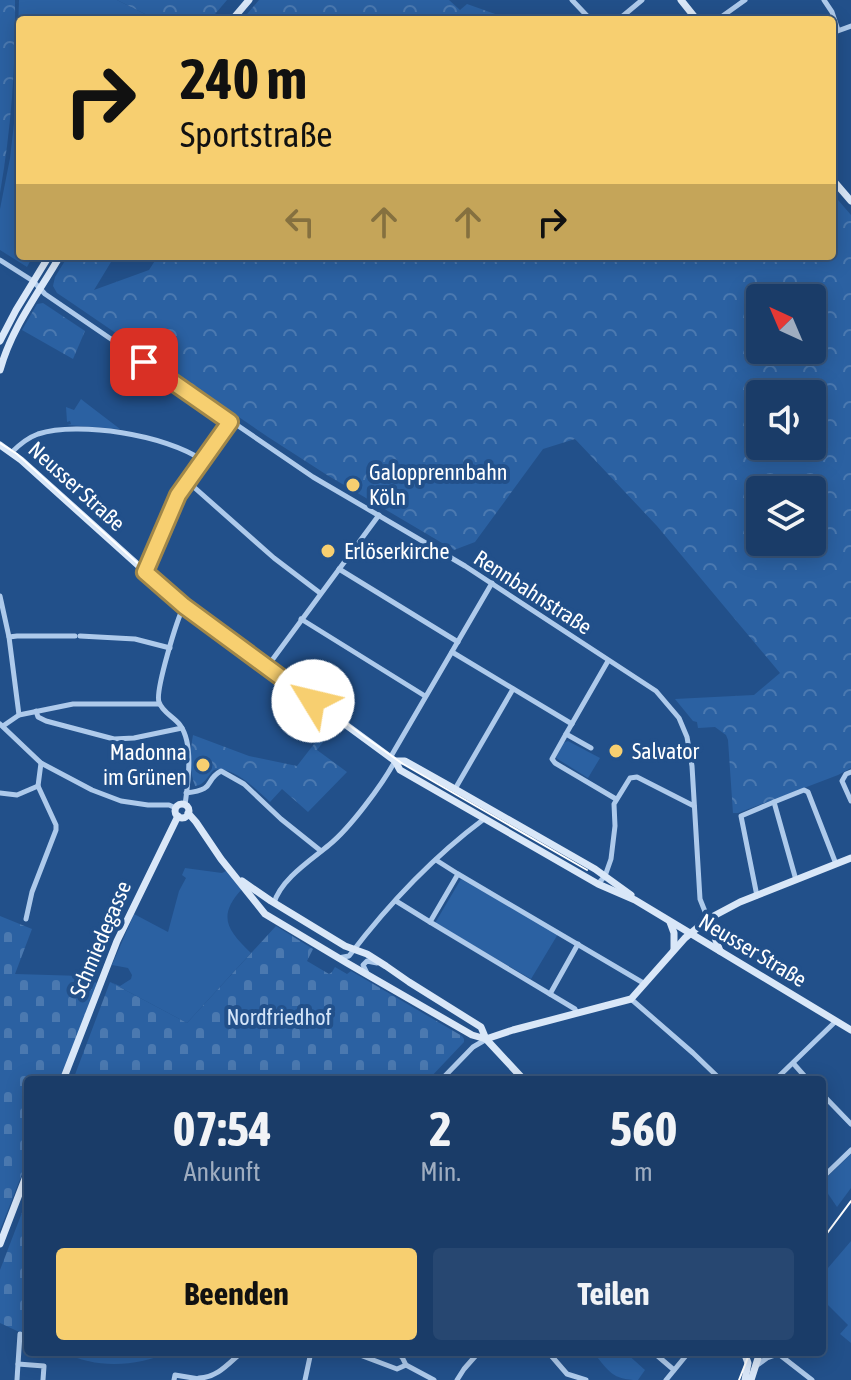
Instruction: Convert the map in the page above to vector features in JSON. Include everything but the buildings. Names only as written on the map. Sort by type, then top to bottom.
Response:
[{"type":"main road","points":[[235,16],[249,0]]},
{"type":"main road","points":[[681,0],[694,16]]},
{"type":"main road","points":[[836,184],[851,201]]},
{"type":"main road","points":[[0,341],[46,260]]},
{"type":"main road","points":[[0,370],[19,321],[57,260]]},
{"type":"main road","name":"Neusser Straße","points":[[5,448],[184,606],[392,759],[400,770],[598,884],[635,900],[851,1030]]},
{"type":"main road","name":"Neusser Straße","points":[[392,759],[405,761],[605,876],[635,900]]},
{"type":"main road","points":[[177,812],[184,817],[186,809]]},
{"type":"main road","points":[[186,809],[265,914],[472,1035],[486,1039],[631,999],[690,933],[708,919],[851,858]]},
{"type":"main road","name":"Schmiedegasse","points":[[65,1076],[117,941],[177,812]]},
{"type":"main road","points":[[234,875],[272,902],[345,946],[386,966],[481,1027],[486,1039],[520,1076]]},
{"type":"main road","points":[[708,919],[720,951]]},
{"type":"main road","points":[[669,920],[674,933],[674,950]]},
{"type":"main road","points":[[0,1244],[24,1181]]},
{"type":"main road","points":[[745,1356],[748,1363],[745,1380]]},
{"type":"main road","points":[[751,1380],[759,1356]]},
{"type":"street","points":[[572,0],[587,16]]},
{"type":"street","points":[[623,16],[642,0]]},
{"type":"street","points":[[723,16],[745,0]]},
{"type":"street","name":"Rennbahnstraße","points":[[0,260],[313,477],[492,583],[656,691],[682,724],[687,737],[692,766],[700,899],[708,919]]},
{"type":"street","points":[[145,572],[178,495],[230,422]]},
{"type":"street","points":[[5,448],[37,434],[85,429],[171,444],[202,460]]},
{"type":"street","points":[[187,481],[274,558],[320,593]]},
{"type":"street","points":[[267,667],[379,515]]},
{"type":"street","points":[[339,569],[458,642]]},
{"type":"street","points":[[265,914],[264,907],[329,845],[381,784],[425,696],[492,583]]},
{"type":"street","points":[[0,596],[9,637],[19,715]]},
{"type":"street","points":[[184,606],[158,689],[159,704],[182,728],[188,746],[186,809]]},
{"type":"street","points":[[301,619],[425,696]]},
{"type":"street","points":[[9,637],[135,639],[170,648]]},
{"type":"street","points":[[452,652],[572,724]]},
{"type":"street","points":[[608,661],[552,759],[616,799]]},
{"type":"street","points":[[455,789],[513,689]]},
{"type":"street","points":[[159,704],[73,704],[19,715],[2,725],[41,763],[92,790],[112,798],[148,805],[169,805],[177,812]]},
{"type":"street","points":[[36,711],[38,717],[46,721],[114,739],[182,728]]},
{"type":"street","points":[[566,734],[591,748]]},
{"type":"street","points":[[26,919],[32,892],[56,830],[38,786],[41,763]]},
{"type":"street","points":[[186,793],[202,791],[221,771],[244,784],[321,851]]},
{"type":"street","points":[[851,772],[842,781],[851,801]]},
{"type":"street","points":[[598,884],[605,876],[611,859],[615,826],[613,807],[628,780],[634,777],[694,806]]},
{"type":"street","points":[[0,793],[17,795],[38,786]]},
{"type":"street","points":[[757,896],[741,816],[774,802],[804,790],[808,792],[836,864]]},
{"type":"street","points":[[774,802],[796,880]]},
{"type":"street","points":[[470,830],[473,813]]},
{"type":"street","points":[[337,958],[349,956],[436,860],[484,819]]},
{"type":"street","points":[[436,860],[645,984]]},
{"type":"street","points":[[430,922],[458,874]]},
{"type":"street","points":[[396,901],[577,1013]]},
{"type":"street","points":[[550,994],[578,944]]},
{"type":"street","points":[[355,949],[353,957],[358,969]]},
{"type":"street","points":[[370,976],[364,969],[364,962],[386,966]]},
{"type":"street","points":[[631,999],[717,1076]]},
{"type":"street","points":[[779,1076],[836,1021]]},
{"type":"street","points":[[445,1076],[470,1050],[486,1039]]},
{"type":"street","points":[[793,1063],[804,1076]]},
{"type":"street","points":[[826,1098],[851,1124]]},
{"type":"street","points":[[826,1174],[851,1150]]},
{"type":"street","points":[[17,1380],[20,1334]]},
{"type":"street","points":[[174,1380],[175,1375],[209,1378],[237,1356]]},
{"type":"street","points":[[305,1380],[310,1356]]},
{"type":"street","points":[[363,1356],[397,1369],[406,1365]]},
{"type":"street","points":[[401,1356],[406,1365],[434,1380]]},
{"type":"street","points":[[457,1380],[475,1356]]},
{"type":"street","points":[[551,1356],[567,1374],[586,1380]]},
{"type":"street","points":[[658,1356],[674,1370]]},
{"type":"street","points":[[666,1380],[686,1356]]},
{"type":"street","points":[[756,1366],[771,1356]]},
{"type":"street","points":[[781,1356],[812,1380]]},
{"type":"street","points":[[18,1364],[44,1366],[43,1380]]},
{"type":"green space","points":[[0,0],[15,0],[15,24],[12,97],[0,193]]},
{"type":"green space","points":[[19,0],[117,0],[149,16],[18,16]]},
{"type":"green space","points":[[117,0],[227,0],[213,16],[149,16]]},
{"type":"green space","points":[[259,0],[449,0],[460,10],[467,4],[501,16],[245,16]]},
{"type":"green space","points":[[16,86],[16,260],[31,260],[27,267],[0,250],[0,209],[15,114]]},
{"type":"green space","points":[[836,198],[851,215],[851,768],[733,813],[726,735],[715,727],[698,728],[697,722],[675,699],[754,695],[780,673],[657,526],[575,439],[543,449],[475,542],[454,550],[268,437],[57,293],[53,286],[55,277],[66,260],[111,262],[94,290],[149,270],[155,260],[836,260]]},
{"type":"green space","points":[[43,303],[85,331],[73,359],[22,330],[37,304]]},
{"type":"green space","points":[[81,399],[120,429],[67,425],[71,424],[67,422],[66,407],[74,410]]},
{"type":"green space","points":[[328,726],[333,729],[317,750],[347,772],[308,812],[282,789],[270,802],[244,780],[221,769],[214,770],[204,782],[195,786],[191,761],[193,735],[249,756],[297,766]]},
{"type":"green space","points":[[568,741],[600,758],[588,778],[556,758],[563,743]]},
{"type":"green space","points":[[185,868],[226,871],[242,889],[229,907],[228,922],[236,937],[251,953],[187,1023],[110,982],[120,986],[131,979],[128,968],[112,965],[134,914],[168,932],[179,891],[186,878],[182,875]]},
{"type":"green space","points":[[461,879],[558,934],[531,979],[435,923]]},
{"type":"green space","points":[[0,916],[32,929],[15,974],[82,976],[97,983],[62,1076],[24,1076],[24,1169],[0,1230]]},
{"type":"green space","name":"Nordfriedhof","points":[[276,926],[313,949],[307,961],[329,974],[335,967],[347,974],[351,971],[462,1036],[464,1042],[432,1076],[75,1076],[110,982],[187,1023]]},
{"type":"green space","points":[[851,1154],[851,1188],[837,1207],[826,1191],[826,1178]]},
{"type":"green space","points":[[24,1207],[24,1334],[0,1323],[0,1270]]},
{"type":"green space","points":[[851,1241],[851,1343],[840,1334],[848,1325],[826,1303],[826,1270]]},
{"type":"green space","points":[[73,1356],[159,1356],[116,1364]]},
{"type":"green space","points":[[596,1356],[629,1356],[645,1370],[638,1380],[622,1378]]},
{"type":"tram line","points":[[0,443],[17,454],[176,598],[365,737],[403,764],[587,870]]},
{"type":"tram line","points":[[826,1235],[851,1201]]},
{"type":"tram line","points":[[739,1380],[748,1356]]},
{"type":"place","name":"Galopprennbahn Köln","points":[[353,485]]},
{"type":"place","name":"Erlöserkirche","points":[[328,551]]},
{"type":"place","name":"Salvator","points":[[616,751]]},
{"type":"place","name":"Madonna im Grünen","points":[[203,765]]},
{"type":"route","points":[[144,362],[230,422],[178,495],[145,572],[184,606],[313,701]]}]
